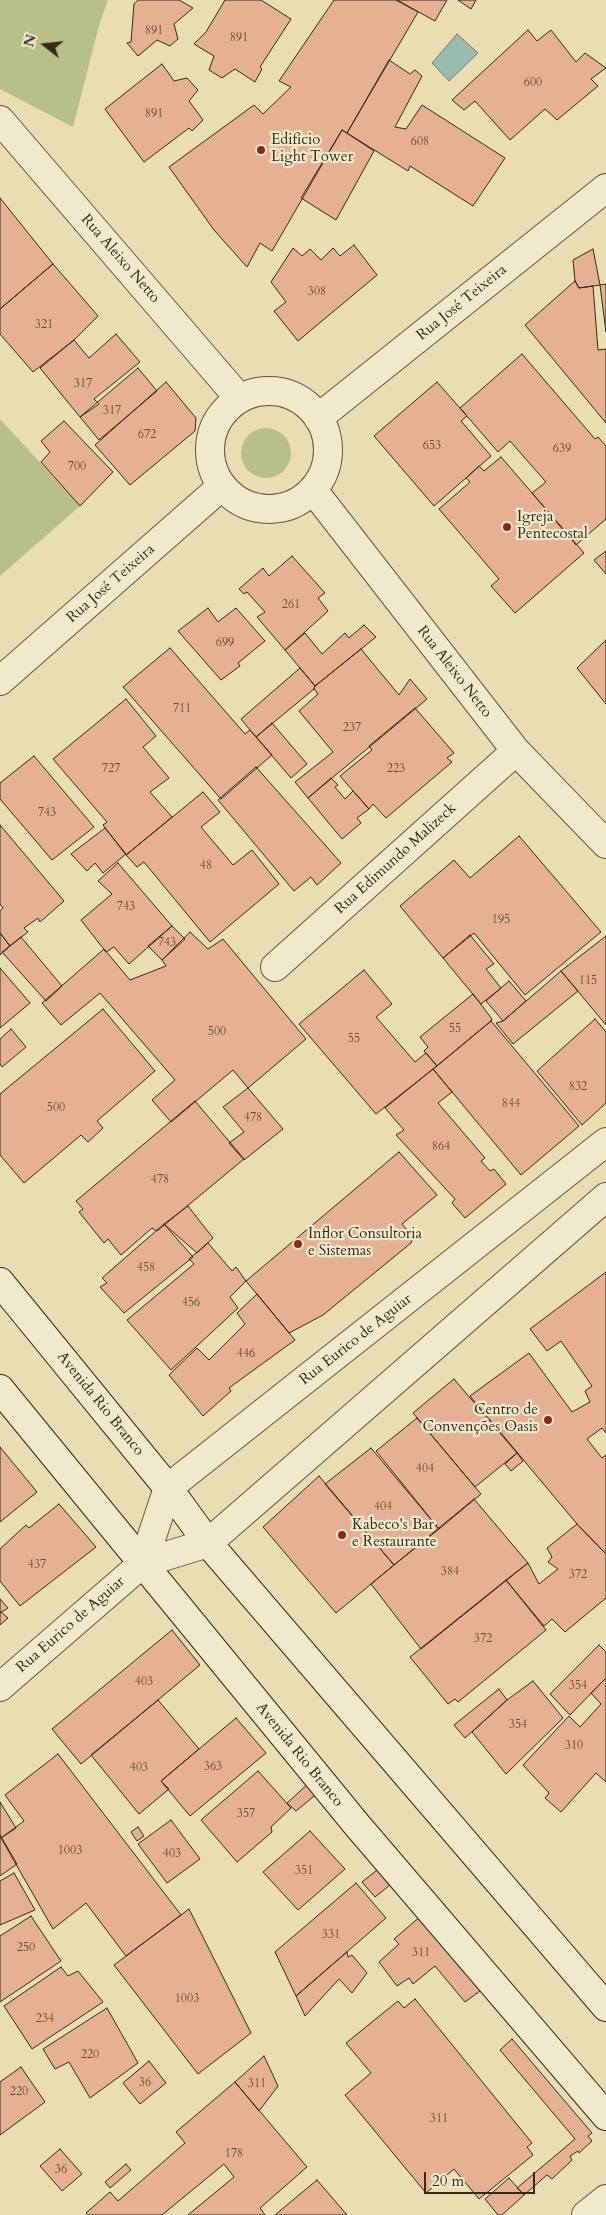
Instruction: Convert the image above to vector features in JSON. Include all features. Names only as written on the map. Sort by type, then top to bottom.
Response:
[{"type":"street","name":"Rua Aleixo Netto","points":[[0,120],[239,398]]},
{"type":"street","name":"Rua José Teixeira","points":[[318,418],[606,188]]},
{"type":"street","points":[[260,391],[282,392],[303,401],[318,418],[326,435],[328,454],[324,474],[313,490],[292,505],[267,510],[241,504],[221,488],[208,456],[215,422],[239,398],[260,391]]},
{"type":"street","name":"Rua José Teixeira","points":[[0,681],[221,488]]},
{"type":"street","name":"Rua Aleixo Netto","points":[[313,490],[516,751],[606,844]]},
{"type":"street","name":"Rua Edimundo Malizeck","points":[[275,967],[516,751]]},
{"type":"street","name":"Rua Eurico de Aguiar","points":[[168,1488],[606,1142]]},
{"type":"street","name":"Rua Eurico de Aguiar","points":[[0,1687],[143,1563],[208,1543],[606,1197]]},
{"type":"street","name":"Avenida Rio Branco","points":[[0,1282],[168,1488],[208,1543],[606,2007]]},
{"type":"street","name":"Avenida Rio Branco","points":[[0,1389],[356,1825],[606,2116]]},
{"type":"street","points":[[143,1563],[168,1488]]},
{"type":"street","points":[[586,2215],[606,2199]]},
{"type":"green space","points":[[0,0],[108,0],[100,22],[73,127],[0,89]]},
{"type":"green space","points":[[0,419],[80,506],[0,576]]},
{"type":"green space","points":[[266,428],[276,430],[284,435],[289,443],[291,453],[289,463],[284,471],[276,476],[266,478],[256,476],[248,471],[243,463],[241,453],[243,443],[248,435],[256,430]]},
{"type":"shaded area","points":[[457,34],[478,53],[449,81],[432,63]]},
{"type":"building","points":[[138,0],[179,0],[193,8],[174,24],[178,39],[170,46],[157,40],[138,56],[127,43],[131,42],[134,4]]},
{"type":"building","points":[[225,0],[261,0],[291,19],[260,67],[262,69],[255,82],[235,69],[222,78],[209,70],[214,56],[194,44],[206,32]]},
{"type":"building","name":"Edifício Light Tower","points":[[334,0],[396,0],[418,12],[347,133],[342,130],[272,251],[260,243],[247,267],[214,230],[169,167],[254,105],[263,114],[291,87],[279,81]]},
{"type":"building","points":[[397,0],[447,0],[435,21]]},
{"type":"building","points":[[458,0],[476,0],[471,9]]},
{"type":"building","points":[[528,30],[537,41],[551,30],[576,62],[585,53],[606,68],[591,79],[598,86],[557,120],[545,109],[510,140],[475,101],[464,110],[452,100]]},
{"type":"building","points":[[389,60],[410,74],[415,70],[422,76],[395,127],[406,129],[422,105],[505,158],[473,206],[410,166],[408,171],[347,133]]},
{"type":"building","points":[[162,64],[174,81],[187,78],[198,90],[189,101],[203,120],[192,131],[189,128],[144,162],[105,109]]},
{"type":"building","points":[[342,130],[374,151],[336,220],[301,198]]},
{"type":"building","points":[[0,198],[53,264],[0,309]]},
{"type":"building","points":[[354,245],[377,275],[298,341],[274,311],[286,302],[271,282],[293,248],[302,256],[310,249],[321,260],[333,248],[340,256]]},
{"type":"building","points":[[593,249],[600,285],[579,288],[575,281],[573,260]]},
{"type":"building","points":[[53,264],[98,316],[74,340],[33,372],[0,334],[0,309]]},
{"type":"building","points":[[575,281],[579,288],[593,286],[598,350],[606,349],[606,423],[525,325]]},
{"type":"building","points":[[606,284],[606,332],[600,285]]},
{"type":"building","points":[[116,334],[140,362],[94,399],[99,404],[80,417],[40,368],[74,340],[89,358]]},
{"type":"building","points":[[522,354],[595,439],[598,437],[606,446],[606,519],[576,545],[532,493],[546,482],[510,441],[498,452],[460,408]]},
{"type":"building","points":[[138,368],[157,391],[99,440],[80,417]]},
{"type":"building","points":[[166,382],[196,418],[195,431],[130,485],[95,445]]},
{"type":"building","points":[[437,382],[467,416],[461,421],[491,456],[434,506],[374,436]]},
{"type":"building","points":[[64,421],[113,472],[80,506],[41,462],[50,452],[41,441]]},
{"type":"building","name":"Igreja Pentecostal","points":[[501,457],[584,553],[515,613],[491,586],[499,579],[439,509],[470,482],[466,478],[479,466],[484,471]]},
{"type":"building","points":[[606,551],[606,574],[594,560]]},
{"type":"building","points":[[292,556],[325,593],[318,598],[328,611],[285,650],[257,617],[265,612],[247,592],[244,594],[239,589],[263,568],[269,576]]},
{"type":"building","points":[[208,608],[218,622],[236,608],[265,641],[238,663],[240,666],[221,680],[178,631]]},
{"type":"building","points":[[364,625],[376,637],[315,686],[285,650],[305,633],[322,654],[345,633],[349,638]]},
{"type":"building","points":[[606,640],[606,704],[577,668]]},
{"type":"building","points":[[170,648],[245,734],[250,730],[272,755],[221,799],[123,687]]},
{"type":"building","points":[[361,649],[399,695],[410,679],[427,699],[308,798],[295,782],[333,752],[299,711],[318,694],[314,689],[315,686]]},
{"type":"building","points":[[300,668],[315,686],[314,689],[256,737],[241,719]]},
{"type":"building","points":[[126,699],[156,736],[143,747],[169,778],[150,792],[172,817],[126,855],[103,825],[107,822],[53,759]]},
{"type":"building","points":[[415,708],[454,753],[447,758],[452,762],[386,818],[373,804],[369,809],[340,776],[372,750],[369,746]]},
{"type":"building","points":[[272,723],[307,764],[291,778],[256,737]]},
{"type":"building","points":[[34,756],[94,827],[52,860],[0,799],[0,783]]},
{"type":"building","points":[[256,767],[341,863],[317,885],[311,877],[294,891],[218,800]]},
{"type":"building","points":[[331,778],[338,785],[335,787],[345,799],[353,791],[369,809],[357,818],[361,823],[342,839],[308,798]]},
{"type":"building","points":[[203,792],[220,812],[201,827],[233,865],[252,850],[279,884],[210,942],[144,862],[137,867],[126,855]]},
{"type":"building","points":[[0,825],[64,901],[40,922],[38,918],[24,928],[28,932],[10,946],[0,933],[0,911],[3,908],[0,904]]},
{"type":"building","points":[[105,828],[126,854],[103,873],[95,863],[87,871],[71,854]]},
{"type":"building","points":[[519,836],[601,932],[525,995],[474,933],[443,958],[400,906],[454,860],[470,878]]},
{"type":"building","points":[[118,863],[172,926],[129,964],[114,947],[106,952],[81,920],[112,894],[98,881]]},
{"type":"building","points":[[172,926],[185,939],[162,960],[148,946]]},
{"type":"building","points":[[190,932],[208,949],[223,939],[306,1039],[248,1088],[233,1070],[171,1122],[152,1100],[175,1080],[100,993],[61,1025],[42,1003],[104,949],[130,980],[166,966],[162,960]]},
{"type":"building","points":[[0,933],[10,946],[0,955]]},
{"type":"building","points":[[470,935],[494,964],[486,969],[501,988],[481,1004],[443,958]]},
{"type":"building","points":[[606,936],[606,1025],[561,971]]},
{"type":"building","points":[[21,937],[62,986],[46,1001],[2,952]]},
{"type":"building","points":[[0,968],[30,1003],[0,1028]]},
{"type":"building","points":[[364,970],[392,1004],[376,1017],[415,1062],[426,1053],[437,1066],[376,1114],[299,1024]]},
{"type":"building","points":[[561,971],[578,991],[513,1044],[496,1023],[503,1021]]},
{"type":"building","points":[[509,981],[526,1001],[503,1021],[486,1001]]},
{"type":"building","points":[[473,994],[492,1019],[491,1021],[437,1066],[424,1051],[428,1047],[420,1037]]},
{"type":"building","points":[[103,1009],[155,1071],[97,1121],[103,1128],[88,1142],[81,1135],[24,1183],[0,1155],[0,1094]]},
{"type":"building","points":[[595,1019],[606,1032],[606,1103],[582,1125],[537,1071]]},
{"type":"building","points":[[491,1021],[579,1126],[521,1175],[433,1069]]},
{"type":"building","points":[[11,1029],[26,1047],[2,1067],[0,1064],[0,1039]]},
{"type":"building","points":[[433,1069],[452,1092],[438,1103],[485,1158],[481,1161],[490,1171],[494,1169],[506,1184],[465,1218],[452,1203],[455,1199],[396,1135],[404,1130],[385,1108]]},
{"type":"building","points":[[248,1088],[283,1129],[244,1160],[229,1143],[244,1132],[223,1107]]},
{"type":"building","points":[[195,1101],[244,1159],[157,1231],[152,1228],[121,1255],[108,1239],[104,1243],[79,1212],[83,1209],[76,1201]]},
{"type":"building","points":[[399,1152],[437,1195],[402,1224],[413,1237],[411,1243],[323,1315],[289,1333],[246,1281]]},
{"type":"building","points":[[188,1206],[213,1238],[197,1253],[164,1224]]},
{"type":"building","points":[[164,1224],[193,1257],[124,1313],[100,1287],[107,1283],[102,1278]]},
{"type":"building","points":[[208,1243],[232,1271],[236,1267],[246,1281],[230,1297],[238,1308],[171,1370],[127,1320],[194,1264],[189,1259]]},
{"type":"building","name":"Centro de Convenções Oasis","points":[[606,1272],[606,1433],[602,1428],[587,1439],[602,1458],[606,1455],[606,1554],[577,1524],[470,1396],[529,1353],[572,1412],[590,1402],[585,1391],[592,1386],[561,1341],[547,1351],[530,1329]]},
{"type":"building","points":[[257,1294],[295,1340],[229,1388],[231,1391],[203,1416],[169,1375],[197,1348],[209,1360],[245,1324],[237,1313]]},
{"type":"building","points":[[454,1379],[517,1453],[475,1487],[413,1413]]},
{"type":"building","points":[[417,1418],[481,1494],[439,1529],[376,1451]]},
{"type":"building","points":[[0,1447],[37,1492],[0,1522]]},
{"type":"building","points":[[371,1448],[439,1529],[394,1565],[325,1484]]},
{"type":"building","points":[[517,1453],[523,1461],[511,1471],[505,1464]]},
{"type":"building","points":[[319,1476],[394,1565],[336,1613],[263,1527]]},
{"type":"building","points":[[474,1499],[528,1563],[421,1649],[371,1584]]},
{"type":"building","points":[[59,1504],[96,1547],[20,1606],[0,1581],[0,1549],[26,1525],[29,1528]]},
{"type":"building","points":[[577,1524],[606,1554],[606,1598],[565,1632],[552,1619],[544,1626],[506,1580],[528,1563],[539,1584],[558,1569],[548,1562],[552,1557],[547,1548]]},
{"type":"building","points":[[506,1580],[546,1630],[458,1702],[455,1699],[448,1704],[410,1657]]},
{"type":"building","points":[[0,1599],[8,1608],[0,1613]]},
{"type":"building","points":[[0,1613],[8,1618],[0,1625]]},
{"type":"building","points":[[172,1630],[200,1665],[81,1764],[52,1729]]},
{"type":"building","points":[[599,1645],[606,1652],[606,1678],[570,1715],[550,1694]]},
{"type":"building","points":[[606,1678],[606,1782],[596,1773],[561,1812],[545,1798],[549,1793],[523,1765],[569,1716],[580,1727],[601,1704],[591,1693]]},
{"type":"building","points":[[533,1681],[563,1718],[506,1774],[472,1732],[507,1700]]},
{"type":"building","points":[[499,1689],[507,1700],[465,1738],[454,1725]]},
{"type":"building","points":[[158,1700],[199,1749],[161,1781],[169,1789],[139,1814],[91,1755]]},
{"type":"building","points":[[236,1718],[266,1753],[190,1816],[161,1781]]},
{"type":"building","points":[[58,1754],[181,1915],[126,1956],[86,1903],[53,1929],[1,1838],[24,1821],[5,1795]]},
{"type":"building","points":[[258,1771],[291,1808],[271,1827],[272,1832],[237,1862],[201,1820]]},
{"type":"building","points":[[310,1782],[319,1792],[296,1811],[287,1803]]},
{"type":"building","points":[[0,1802],[16,1828],[1,1838],[0,1835]]},
{"type":"building","points":[[171,1820],[200,1859],[167,1883],[138,1844]]},
{"type":"building","points":[[138,1827],[144,1836],[137,1841],[131,1832]]},
{"type":"building","points":[[310,1831],[345,1869],[298,1910],[263,1872]]},
{"type":"building","points":[[0,1835],[17,1864],[0,1876]]},
{"type":"building","points":[[377,1870],[390,1885],[375,1897],[362,1882]]},
{"type":"building","points":[[14,1873],[35,1910],[0,1925],[0,1881]]},
{"type":"building","points":[[356,1883],[386,1918],[296,1996],[275,1952]]},
{"type":"building","points":[[189,1909],[251,2033],[198,2074],[114,1965]]},
{"type":"building","points":[[31,1916],[61,1961],[0,2002],[0,1936]]},
{"type":"building","points":[[421,1916],[484,1988],[465,2002],[435,1966],[413,1984],[409,1978],[397,1986],[379,1962],[399,1944],[394,1939]]},
{"type":"building","points":[[347,1952],[348,1957],[352,1955],[367,1973],[352,1993],[339,1979],[305,2016],[296,1996]]},
{"type":"building","points":[[61,1967],[68,1976],[78,1971],[103,2002],[32,2049],[4,2006]]},
{"type":"building","points":[[415,1999],[532,2143],[527,2147],[533,2155],[479,2199],[454,2169],[426,2193],[345,2095],[371,2073],[346,2043],[398,2001],[404,2008]]},
{"type":"building","points":[[107,2008],[138,2063],[90,2098],[69,2062],[55,2069],[43,2049]]},
{"type":"building","points":[[512,2039],[592,2133],[588,2136],[592,2141],[579,2153],[578,2151],[570,2156],[572,2160],[552,2179],[547,2175],[524,2195],[517,2188],[575,2139],[500,2050]]},
{"type":"building","points":[[264,2056],[278,2086],[259,2111],[235,2082]]},
{"type":"building","points":[[149,2061],[166,2083],[140,2104],[123,2083]]},
{"type":"building","points":[[21,2067],[45,2102],[0,2135],[0,2082]]},
{"type":"building","points":[[235,2082],[307,2167],[260,2208],[265,2215],[188,2215],[234,2177],[224,2164],[162,2215],[88,2215],[86,2213],[110,2192],[118,2201],[185,2143],[176,2132]]},
{"type":"building","points":[[60,2149],[82,2174],[62,2191],[40,2166]]},
{"type":"building","points":[[126,2164],[131,2170],[110,2188],[105,2182]]},
{"type":"building","points":[[509,2178],[524,2195],[502,2215],[498,2215],[485,2199]]},
{"type":"building","points":[[317,2180],[347,2215],[275,2215]]},
{"type":"place","name":"Edifício Light Tower","points":[[261,150]]},
{"type":"place","name":"Igreja Pentecostal","points":[[507,527]]},
{"type":"place","name":"Inflor Consultoria e Sistemas","points":[[298,1244]]},
{"type":"place","name":"Centro de Convenções Oasis","points":[[548,1420]]},
{"type":"place","name":"Kabeco's Bar e Restaurante","points":[[342,1535]]}]
